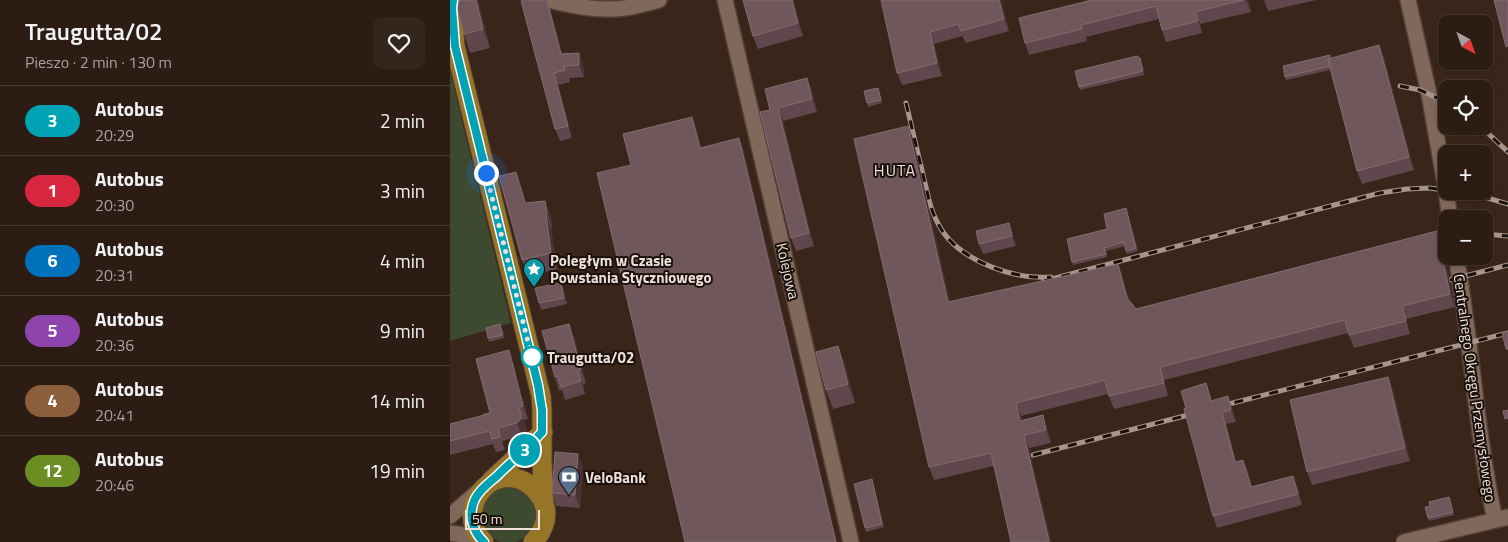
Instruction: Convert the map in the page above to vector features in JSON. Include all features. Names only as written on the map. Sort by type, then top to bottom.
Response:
[{"type":"main road","points":[[453,0],[452,41],[538,385],[542,410],[542,462],[545,511],[541,532],[533,542]]},
{"type":"main road","points":[[483,541],[475,530],[472,513],[476,498],[484,487],[530,446],[542,432]]},
{"type":"main road","points":[[484,487],[502,478],[518,479],[532,487],[540,495],[553,542]]},
{"type":"street","points":[[548,0],[580,8],[614,9],[659,0]]},
{"type":"street","name":"Kolejowa","points":[[725,0],[851,542]]},
{"type":"street","points":[[1408,0],[1429,94],[1438,145]]},
{"type":"street","name":"Centralnego Okręgu Przemysłowego","points":[[1457,265],[1469,342],[1482,453],[1501,518]]},
{"type":"street","points":[[450,516],[484,487]]},
{"type":"street","points":[[1404,542],[1501,518]]},
{"type":"street","points":[[450,533],[470,536],[483,541]]},
{"type":"green space","points":[[450,71],[511,323],[450,341]]},
{"type":"green space","points":[[503,487],[513,487],[528,495],[534,504],[536,515],[534,526],[528,535],[513,543],[503,543],[492,538],[485,531],[480,520],[480,510],[485,499],[492,492]]},
{"type":"building","points":[[458,0],[476,0],[483,29],[464,34],[458,11]]},
{"type":"building","points":[[547,0],[561,54],[579,53],[579,65],[564,66],[565,70],[554,73],[568,126],[555,129],[521,1]]},
{"type":"building","points":[[743,0],[792,0],[798,23],[753,36]]},
{"type":"building","points":[[881,0],[999,0],[1004,19],[961,31],[958,24],[930,32],[937,63],[897,73]]},
{"type":"building","points":[[1088,0],[1243,0],[1195,12],[1198,21],[1162,30],[1156,6],[1081,25],[1082,29],[1025,43],[1019,18]]},
{"type":"building","points":[[1494,0],[1508,0],[1508,46],[1506,47]]},
{"type":"building","points":[[1379,45],[1409,157],[1357,171],[1328,59]]},
{"type":"building","points":[[1330,55],[1330,59],[1328,59],[1330,66],[1285,77],[1283,66]]},
{"type":"building","points":[[1137,56],[1140,58],[1143,71],[1079,87],[1075,71]]},
{"type":"building","points":[[807,78],[812,99],[778,108],[809,233],[791,238],[760,112],[770,110],[765,89]]},
{"type":"building","points":[[878,88],[881,100],[867,103],[864,91]]},
{"type":"building","points":[[692,117],[700,148],[739,138],[836,542],[685,542],[597,173],[631,165],[623,134]]},
{"type":"building","points":[[908,126],[948,302],[1118,264],[1127,298],[1136,309],[1437,231],[1438,265],[1444,265],[1450,294],[1402,306],[1406,321],[1349,335],[1345,320],[1160,367],[1164,383],[1109,396],[1105,380],[1016,403],[1020,421],[1043,415],[1046,430],[1024,435],[1049,541],[1011,542],[991,453],[929,467],[854,139]]},
{"type":"building","points":[[516,172],[525,203],[545,201],[551,253],[522,260],[499,176]]},
{"type":"building","points":[[1126,208],[1136,248],[1126,251],[1124,242],[1104,248],[1106,254],[1072,262],[1067,239],[1107,229],[1104,214]]},
{"type":"building","points":[[1009,223],[1012,236],[979,244],[976,231]]},
{"type":"building","points":[[561,283],[564,298],[539,303],[535,288]]},
{"type":"building","points":[[500,324],[503,335],[488,338],[486,328]]},
{"type":"building","points":[[569,324],[581,370],[578,371],[581,381],[561,387],[558,376],[555,377],[542,331]]},
{"type":"building","points":[[1508,331],[1508,349],[1506,349],[1502,333]]},
{"type":"building","points":[[838,346],[848,384],[826,390],[816,352]]},
{"type":"building","points":[[509,350],[523,406],[519,407],[522,418],[517,423],[498,428],[500,437],[492,439],[489,431],[450,441],[450,424],[490,413],[476,359]]},
{"type":"building","points":[[1388,377],[1405,448],[1307,472],[1290,400]]},
{"type":"building","points":[[1206,383],[1211,401],[1228,396],[1231,410],[1222,412],[1235,462],[1243,460],[1251,487],[1293,476],[1298,494],[1213,516],[1184,409],[1186,408],[1181,391]]},
{"type":"building","points":[[1508,410],[1508,418],[1505,419],[1503,411]]},
{"type":"building","points":[[555,452],[578,454],[575,495],[552,493]]},
{"type":"building","points":[[872,479],[882,524],[865,528],[854,484]]},
{"type":"building","points":[[1449,497],[1453,512],[1428,518],[1425,507],[1430,506],[1429,502]]},
{"type":"railway","points":[[1400,86],[1420,90],[1438,98]]},
{"type":"railway","points":[[906,103],[930,204],[935,218],[952,243],[991,267],[1022,275],[1051,277]]},
{"type":"railway","points":[[1490,135],[1508,152]]},
{"type":"railway","points":[[1044,281],[1380,193],[1430,188],[1481,196],[1508,204]]},
{"type":"railway","points":[[1493,235],[1508,236]]},
{"type":"railway","points":[[1427,243],[1438,241]]},
{"type":"railway","points":[[1450,280],[1508,265]]},
{"type":"railway","points":[[1217,407],[1508,333]]},
{"type":"railway","points":[[1033,455],[1200,412]]},
{"type":"bus line","name":"3","points":[[453,0],[455,46],[541,396],[542,410],[542,432],[530,446],[482,489],[476,498],[472,508],[472,519],[477,534],[484,542]]},
{"type":"place","name":"Poległym w Czasie Powstania Styczniowego","points":[[534,288]]},
{"type":"place","name":"Traugutta/02","points":[[532,357]]},
{"type":"place","name":"VeloBank","points":[[569,496]]},
{"type":"district","name":"HUTA","points":[[895,170]]},
{"type":"route","points":[[486,173],[532,357]]}]
